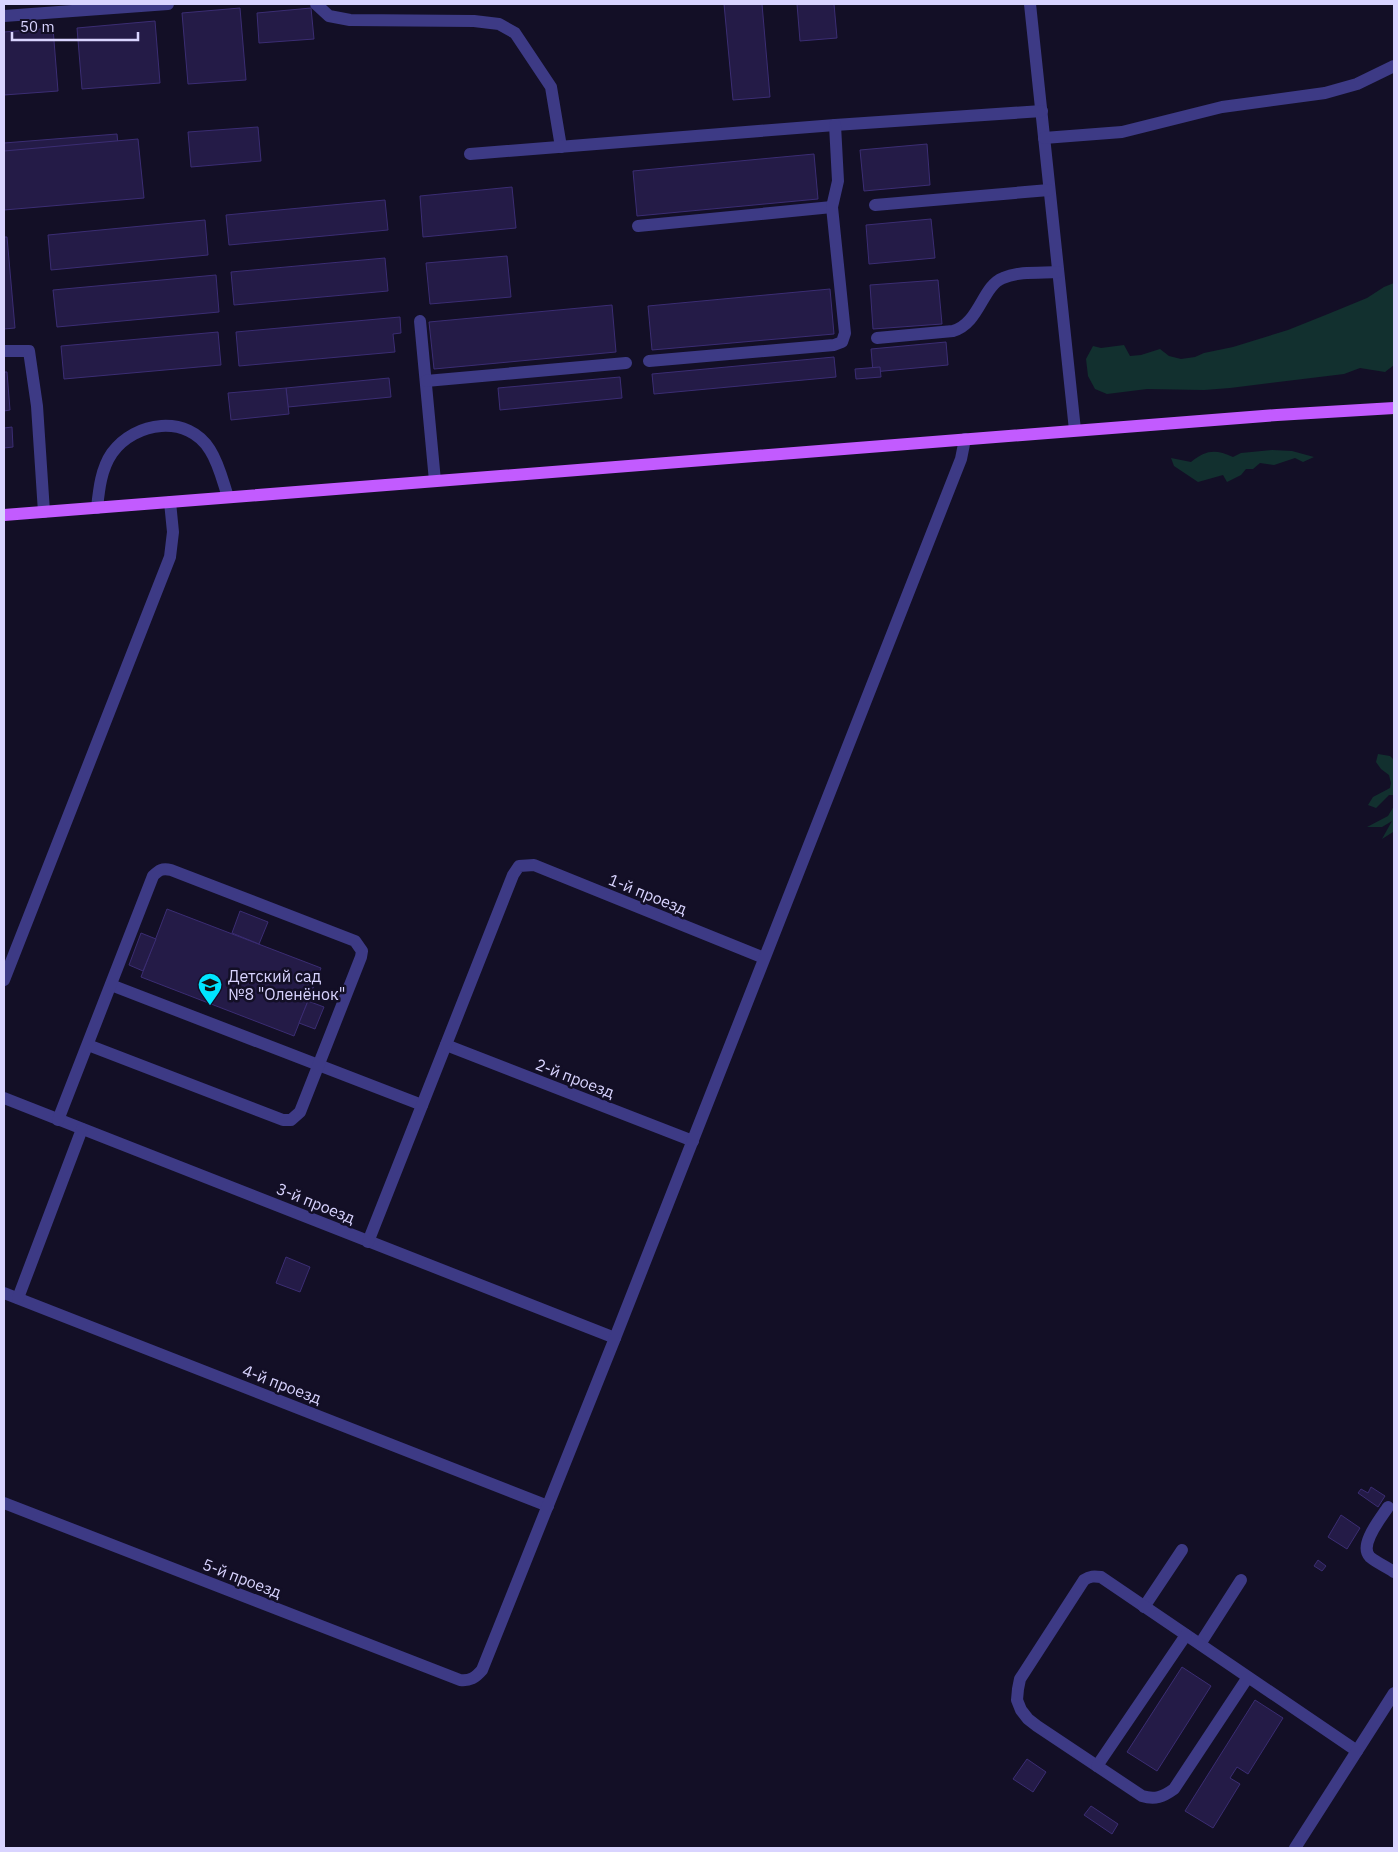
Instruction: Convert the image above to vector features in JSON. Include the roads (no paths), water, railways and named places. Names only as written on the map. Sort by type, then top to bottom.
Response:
[{"type":"main road","points":[[4,515],[1075,430],[1394,408]]},
{"type":"street","points":[[4,16],[168,4]]},
{"type":"street","points":[[316,4],[329,16],[350,20],[474,21],[499,24],[515,33],[551,87],[560,147]]},
{"type":"street","points":[[1030,4],[1075,430]]},
{"type":"street","points":[[1044,138],[1122,132],[1222,107],[1325,93],[1358,84],[1394,66]]},
{"type":"street","points":[[470,154],[835,125],[1042,112]]},
{"type":"street","points":[[649,361],[834,345],[842,342],[844,333],[832,207],[838,181],[835,125]]},
{"type":"street","points":[[875,205],[1049,190]]},
{"type":"street","points":[[638,226],[832,207]]},
{"type":"street","points":[[877,338],[953,331],[962,328],[969,322],[1001,278],[1058,272]]},
{"type":"street","points":[[420,321],[435,481]]},
{"type":"street","points":[[4,352],[29,351],[37,406],[44,512]]},
{"type":"street","points":[[426,382],[626,363]]},
{"type":"street","points":[[97,508],[99,486],[112,453],[136,431],[149,426],[177,427],[188,431],[201,440],[210,450],[228,497]]},
{"type":"street","points":[[548,1506],[961,459],[965,439]]},
{"type":"street","points":[[4,977],[170,557],[173,532],[170,502]]},
{"type":"street","name":"1-й проезд","points":[[446,1045],[513,875],[519,866],[534,865],[764,958]]},
{"type":"street","points":[[58,1120],[153,876],[158,870],[171,870],[355,941],[362,951],[300,1112],[291,1120],[283,1120],[88,1045]]},
{"type":"street","points":[[111,985],[422,1105]]},
{"type":"street","points":[[368,1242],[446,1045]]},
{"type":"street","name":"2-й проезд","points":[[446,1045],[693,1141]]},
{"type":"street","name":"3-й проезд","points":[[4,1098],[615,1338]]},
{"type":"street","points":[[18,1298],[82,1129]]},
{"type":"street","name":"4-й проезд","points":[[4,1293],[548,1506]]},
{"type":"street","name":"5-й проезд","points":[[4,1503],[460,1680],[468,1681],[476,1677],[482,1670],[548,1506]]},
{"type":"street","points":[[1388,1507],[1368,1539],[1366,1551],[1369,1556],[1394,1572]]},
{"type":"street","points":[[1144,1606],[1182,1550]]},
{"type":"street","points":[[1248,1677],[1174,1789],[1166,1795],[1150,1798],[1142,1796],[1028,1719],[1021,1710],[1018,1700],[1020,1679],[1084,1580],[1090,1576],[1101,1577],[1357,1751]]},
{"type":"street","points":[[1200,1644],[1241,1580]]},
{"type":"street","points":[[1097,1766],[1186,1635]]},
{"type":"street","points":[[1295,1848],[1394,1693]]},
{"type":"place","name":"Детский сад №8 \"Оленёнок\"","points":[[210,1006]]}]
